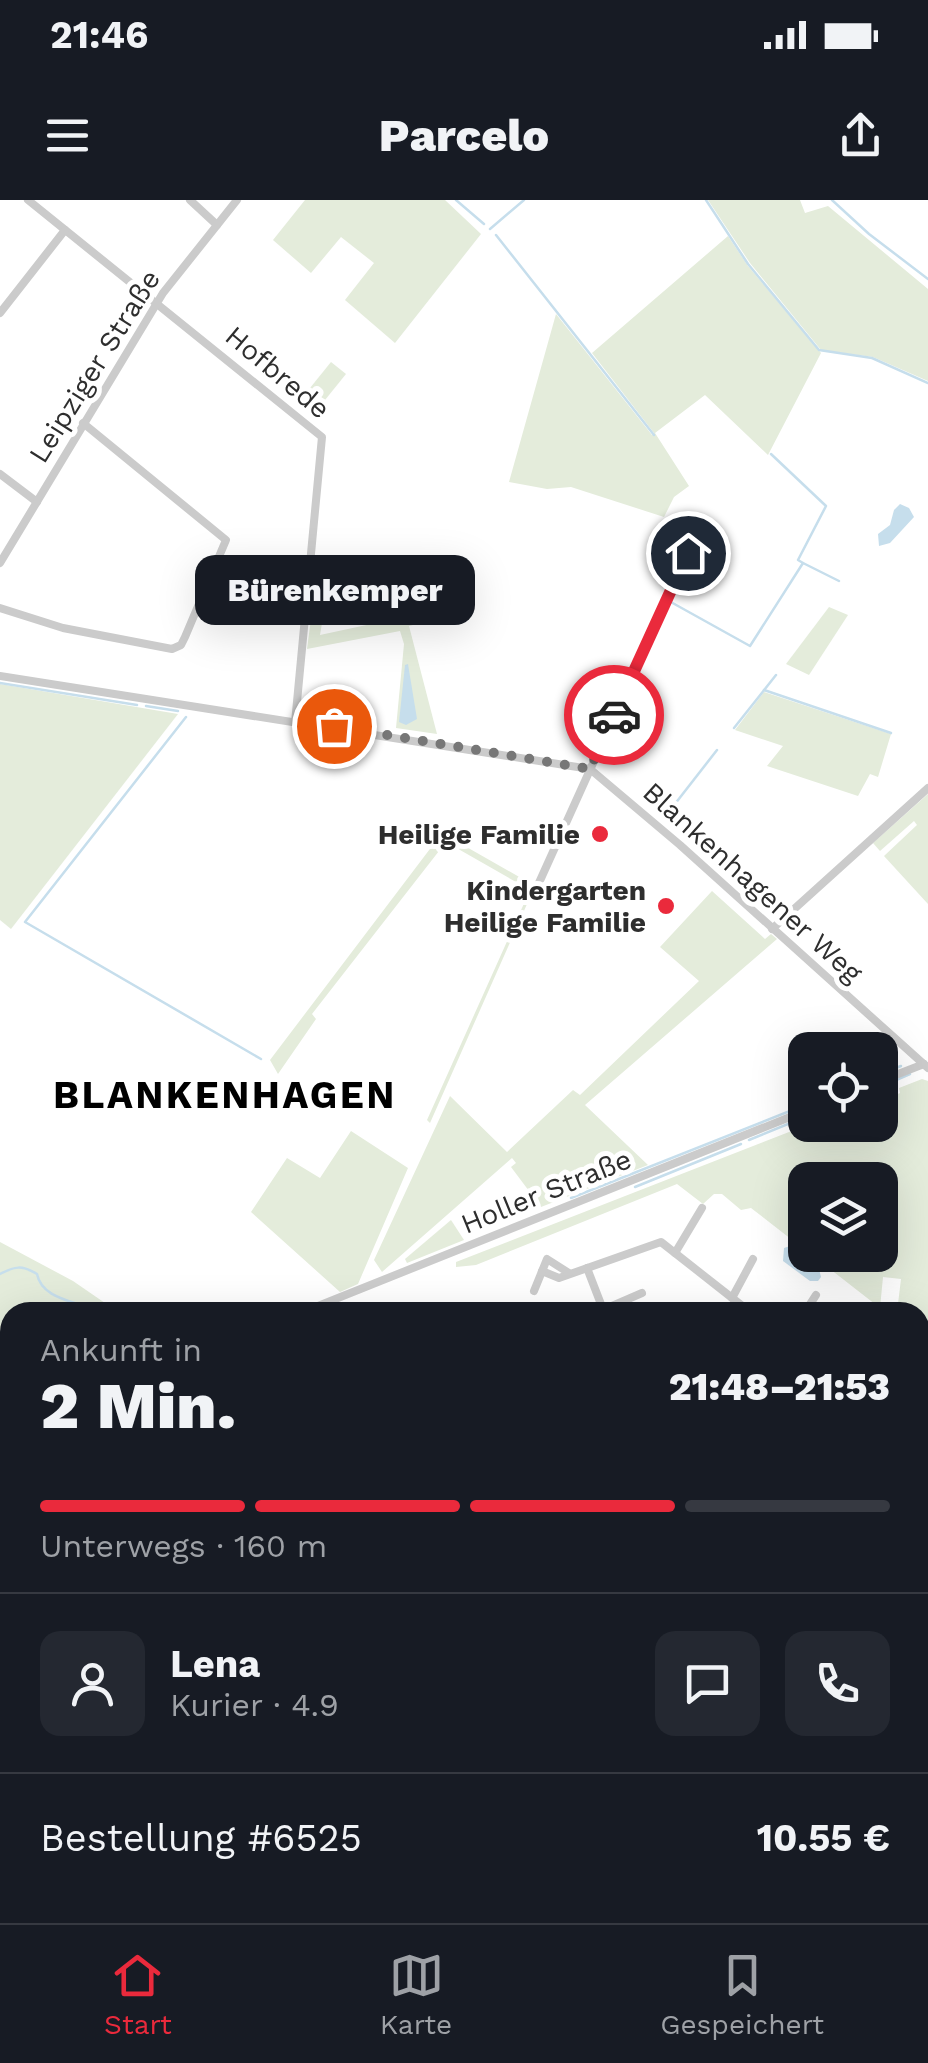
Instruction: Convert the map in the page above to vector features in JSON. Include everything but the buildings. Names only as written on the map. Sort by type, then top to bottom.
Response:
[{"type":"street","name":"Hofbrede","points":[[28,200],[322,437],[296,723]]},
{"type":"street","points":[[190,200],[217,225]]},
{"type":"street","name":"Leipziger Straße","points":[[0,563],[162,293],[237,200]]},
{"type":"street","points":[[0,312],[65,230]]},
{"type":"street","points":[[0,608],[63,628],[172,649],[186,638],[226,540],[83,423]]},
{"type":"street","points":[[0,474],[36,502]]},
{"type":"street","points":[[538,885],[688,553]]},
{"type":"street","points":[[0,676],[590,769]]},
{"type":"street","name":"Blankenhagener Weg","points":[[590,769],[926,1064]]},
{"type":"street","points":[[772,929],[928,788]]},
{"type":"street","points":[[898,1074],[926,1064]]},
{"type":"street","name":"Holler Straße","points":[[328,1302],[788,1118]]},
{"type":"street","points":[[675,1253],[702,1208]]},
{"type":"street","points":[[534,1291],[547,1260],[570,1274],[654,1241],[737,1302]]},
{"type":"street","points":[[732,1298],[753,1260]]},
{"type":"street","points":[[587,1268],[600,1302]]},
{"type":"street","points":[[623,1302],[642,1293]]},
{"type":"street","points":[[811,1302],[816,1295]]},
{"type":"green space","points":[[305,200],[445,200],[481,234],[395,343],[345,300],[374,263],[341,237],[311,273],[273,240]]},
{"type":"green space","points":[[708,200],[800,200],[805,213],[828,206],[928,289],[928,381],[873,357],[821,350],[750,263]]},
{"type":"green space","points":[[728,236],[748,266],[821,353],[768,455],[705,395],[655,433],[689,486],[674,497],[664,517],[571,487],[547,489],[509,482],[556,314],[652,435],[592,353]]},
{"type":"green space","points":[[331,362],[346,374],[325,400],[310,388]]},
{"type":"green space","points":[[316,581],[342,585],[326,599],[320,635],[427,612],[429,621],[409,626],[437,734],[396,728],[404,644],[400,631],[307,649]]},
{"type":"green space","points":[[829,607],[848,615],[809,675],[786,664]]},
{"type":"green space","points":[[0,684],[178,714],[11,929],[0,920]]},
{"type":"green space","points":[[764,692],[891,734],[878,777],[870,774],[858,796],[767,766],[783,746],[735,730]]},
{"type":"green space","points":[[928,794],[928,904],[884,856],[917,825],[914,821],[880,851],[873,843]]},
{"type":"green space","points":[[442,833],[535,886],[430,1123],[427,1120],[530,890],[446,842],[312,1014],[316,1019],[278,1074],[270,1060]]},
{"type":"green space","points":[[712,891],[765,939],[771,934],[777,939],[585,1105],[648,1165],[541,1207],[511,1167],[516,1163],[512,1158],[382,1272],[374,1260],[450,1096],[507,1152],[573,1090],[580,1095],[699,981],[660,947]]},
{"type":"green space","points":[[922,1079],[928,1081],[928,1302],[898,1302],[901,1279],[883,1277],[881,1302],[872,1302],[834,1272],[898,1272],[898,1162],[788,1162],[788,1237],[751,1208],[741,1210],[722,1194],[714,1194],[703,1204],[677,1184],[476,1265],[456,1267],[456,1262],[788,1132],[788,1142],[898,1142],[899,1088]]},
{"type":"green space","points":[[351,1131],[408,1168],[358,1284],[340,1292],[251,1212],[287,1158],[320,1178]]},
{"type":"green space","points":[[451,1220],[464,1240],[407,1263],[405,1259]]},
{"type":"green space","points":[[0,1242],[103,1302],[0,1302]]},
{"type":"water","points":[[900,504],[909,508],[914,517],[890,543],[879,546],[878,534],[890,525]]},
{"type":"water","points":[[408,664],[417,719],[406,725],[399,722]]},
{"type":"water","points":[[788,1247],[788,1265],[783,1261],[784,1248]]},
{"type":"water","points":[[798,1272],[820,1272],[818,1281],[810,1281]]},
{"type":"waterway","points":[[456,200],[484,224]]},
{"type":"waterway","points":[[490,229],[524,200]]},
{"type":"waterway","points":[[706,200],[748,264],[819,350],[872,358],[928,383]]},
{"type":"waterway","points":[[832,200],[928,279]]},
{"type":"waterway","points":[[496,235],[654,435]]},
{"type":"waterway","points":[[771,454],[826,506],[798,560],[803,563]]},
{"type":"waterway","points":[[669,601],[750,646],[803,563],[839,581]]},
{"type":"waterway","points":[[734,728],[776,675]]},
{"type":"waterway","points":[[0,683],[137,705]]},
{"type":"waterway","points":[[764,690],[891,733]]},
{"type":"waterway","points":[[146,706],[178,711]]},
{"type":"waterway","points":[[186,717],[25,922],[261,1059]]},
{"type":"waterway","points":[[664,818],[717,750]]},
{"type":"waterway","points":[[898,1079],[910,1074]]},
{"type":"waterway","points":[[571,1198],[788,1112]]},
{"type":"waterway","points":[[749,1140],[788,1124]]},
{"type":"waterway","points":[[635,1187],[741,1144]]},
{"type":"waterway","points":[[0,1274],[14,1268],[27,1269],[37,1274],[40,1283],[53,1295],[72,1302]]},
{"type":"way so far","points":[[334,726],[590,769],[614,715]]},
{"type":"place","name":"Bürenkemper","points":[[334,726]]},
{"type":"place","name":"Heilige Familie","points":[[600,834]]},
{"type":"place","name":"Kindergarten Heilige Familie","points":[[666,906]]},
{"type":"district","name":"BLANKENHAGEN","points":[[225,1095]]},
{"type":"route","points":[[614,715],[688,553]]}]
